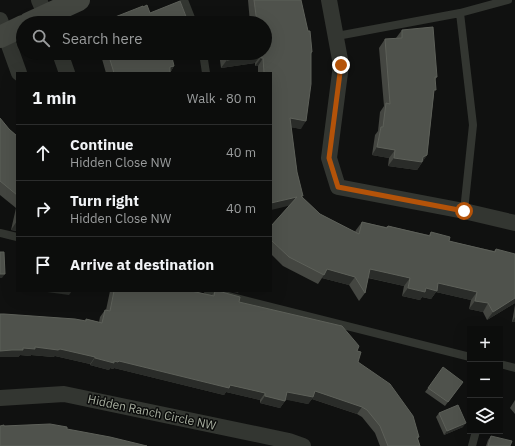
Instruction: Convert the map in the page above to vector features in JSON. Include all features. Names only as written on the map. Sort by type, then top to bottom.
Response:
[{"type":"street","points":[[41,15],[79,0]]},
{"type":"street","points":[[330,0],[341,65],[329,158],[338,187],[464,211],[515,223]]},
{"type":"street","points":[[7,30],[19,72]]},
{"type":"street","points":[[63,60],[68,72]]},
{"type":"street","name":"Hidden Ranch Circle NW","points":[[0,398],[64,394],[289,441],[303,446]]},
{"type":"lane","points":[[184,0],[190,16]]},
{"type":"lane","points":[[337,36],[460,13],[508,0]]},
{"type":"lane","points":[[460,13],[473,125],[464,211]]},
{"type":"lane","points":[[204,60],[206,72]]},
{"type":"lane","points":[[0,233],[16,237]]},
{"type":"lane","points":[[212,292],[467,356]]},
{"type":"lane","points":[[503,365],[515,368]]},
{"type":"lane","points":[[472,446],[475,434]]},
{"type":"building","points":[[254,0],[301,0],[308,31],[310,31],[312,52],[311,84],[306,121],[290,118],[297,172],[303,196],[301,196],[320,214],[359,234],[362,222],[387,228],[388,226],[430,236],[431,232],[450,237],[449,241],[495,252],[496,249],[515,254],[515,298],[493,312],[488,303],[475,301],[477,292],[438,283],[437,291],[426,288],[425,292],[408,288],[410,278],[370,269],[365,293],[355,277],[327,269],[324,275],[289,257],[272,241],[272,225],[297,197],[272,203],[272,72],[264,72],[263,60],[272,60],[272,16],[256,16]]},
{"type":"building","points":[[180,1],[186,16],[118,16],[147,5],[150,13]]},
{"type":"building","points":[[433,27],[437,77],[435,77],[436,90],[434,90],[427,155],[423,157],[422,162],[394,158],[395,150],[377,147],[381,127],[383,127],[386,103],[390,104],[385,39],[402,38],[402,30]]},
{"type":"building","points":[[110,60],[173,60],[174,66],[170,67],[170,72],[114,72]]},
{"type":"building","points":[[0,118],[16,135],[16,194],[0,181]]},
{"type":"building","points":[[0,252],[4,252],[5,274],[0,274]]},
{"type":"building","points":[[114,292],[196,292],[214,296],[215,292],[222,292],[240,297],[239,302],[342,326],[359,346],[357,351],[361,352],[358,362],[390,384],[413,416],[420,446],[388,446],[380,426],[367,410],[315,391],[313,397],[287,392],[285,401],[265,396],[265,393],[230,385],[229,388],[119,361],[114,361],[114,363],[60,349],[35,347],[35,349],[23,348],[23,350],[0,351],[0,314],[86,321],[86,319],[102,323],[105,310],[110,311]]},
{"type":"building","points":[[443,367],[463,382],[448,402],[428,388]]},
{"type":"building","points":[[458,405],[466,423],[447,431],[439,413]]},
{"type":"building","points":[[50,424],[147,446],[0,446],[0,426]]},
{"type":"building","points":[[491,436],[512,441],[510,446],[488,446]]},
{"type":"route","points":[[341,65],[329,158],[338,187],[464,211]]}]
